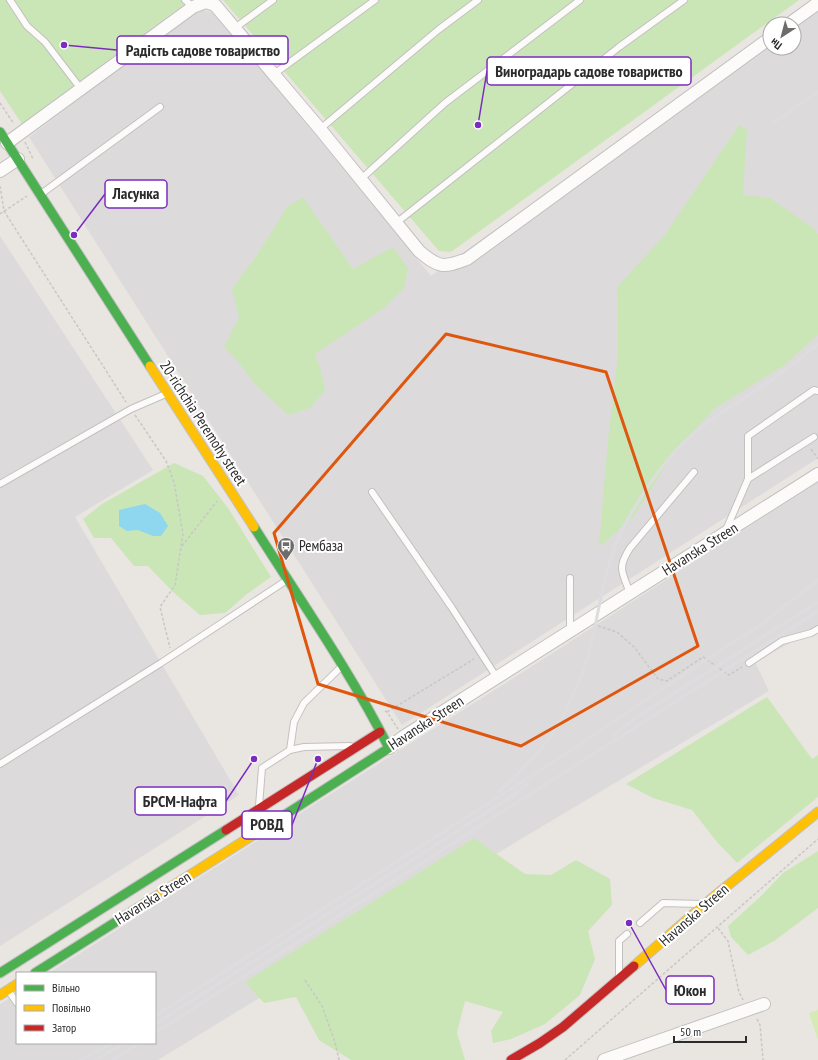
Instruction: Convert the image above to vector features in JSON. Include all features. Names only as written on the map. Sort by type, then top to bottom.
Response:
[{"type":"street","points":[[7,143],[81,89],[189,4],[206,1],[215,5],[235,28],[320,129],[419,251],[433,263],[450,265],[467,259],[762,44]]},
{"type":"street","points":[[800,16],[818,3]]},
{"type":"street","name":"20-richchia Peremohy street","points":[[0,132],[342,666],[371,713],[389,748]]},
{"type":"street","points":[[0,171],[18,160]]},
{"type":"street","name":"Havanska Streen","points":[[37,972],[389,748],[403,737],[818,474]]},
{"type":"street","name":"Havanska Streen","points":[[0,973],[380,732]]},
{"type":"street","name":"Havanska Streen","points":[[511,1060],[540,1044],[563,1027],[705,904],[818,812]]},
{"type":"street","points":[[4,993],[16,985]]},
{"type":"street","points":[[604,1060],[755,1007]]},
{"type":"lane","points":[[10,0],[27,26],[45,42],[81,89]]},
{"type":"lane","points":[[235,28],[273,0]]},
{"type":"lane","points":[[274,74],[375,0]]},
{"type":"lane","points":[[320,129],[438,30],[478,0]]},
{"type":"lane","points":[[361,179],[445,103],[580,0]]},
{"type":"lane","points":[[396,223],[619,47],[684,0]]},
{"type":"lane","points":[[39,192],[160,107]]},
{"type":"lane","points":[[725,534],[748,479],[748,436],[814,390],[818,391]]},
{"type":"lane","points":[[0,484],[131,410],[168,393]]},
{"type":"lane","points":[[748,479],[814,437]]},
{"type":"lane","points":[[630,593],[622,573],[622,560],[630,548],[694,472]]},
{"type":"lane","points":[[372,492],[498,678]]},
{"type":"lane","points":[[570,578],[570,631]]},
{"type":"lane","points":[[0,764],[172,656],[287,580]]},
{"type":"lane","points":[[748,663],[782,641],[811,633],[818,629]]},
{"type":"lane","points":[[290,750],[294,722],[304,703],[342,666]]},
{"type":"lane","points":[[258,808],[262,768],[290,750],[310,747],[356,747]]},
{"type":"lane","points":[[640,923],[663,903],[705,904]]},
{"type":"lane","points":[[618,980],[619,941],[627,934]]},
{"type":"lane","points":[[4,993],[16,1002]]},
{"type":"path","points":[[0,103],[20,133]]},
{"type":"path","points":[[0,186],[4,211],[131,410],[166,461],[174,482],[183,534],[182,546],[175,585],[160,607],[172,656]]},
{"type":"path","points":[[0,214],[39,192]]},
{"type":"path","points":[[811,448],[818,459]]},
{"type":"path","points":[[182,546],[216,501]]},
{"type":"path","points":[[584,622],[617,632],[634,647],[658,679],[667,681],[703,656],[728,675],[748,663]]},
{"type":"path","points":[[387,712],[482,654]]},
{"type":"path","points":[[565,1060],[818,839]]},
{"type":"path","points":[[718,927],[728,941],[739,992],[755,1007],[760,1025],[763,1060]]},
{"type":"path","points":[[304,980],[322,1006],[335,1042],[339,1060]]},
{"type":"highlighted area","points":[[446,334],[606,372],[698,646],[521,746],[318,684],[274,533]]},
{"type":"shaded area","points":[[818,0],[818,458],[402,725],[29,137],[197,9],[216,13],[431,276],[762,39],[762,56],[802,56],[802,16],[794,16]]},
{"type":"shaded area","points":[[0,236],[153,470],[75,517],[239,795],[0,946]]},
{"type":"shaded area","points":[[818,482],[818,628],[755,662],[769,691],[434,891],[158,1060],[0,1060],[0,1004],[16,995],[16,1044],[156,1044],[156,972],[51,972],[548,656]]},
{"type":"green space","points":[[0,0],[190,0],[22,124],[0,91]]},
{"type":"green space","points":[[223,0],[799,0],[777,16],[762,16],[762,27],[451,252],[439,251]]},
{"type":"green space","points":[[739,125],[747,130],[743,195],[770,198],[813,228],[818,234],[818,335],[783,366],[714,409],[674,453],[634,516],[599,546],[608,440],[618,353],[617,287],[664,236]]},
{"type":"green space","points":[[303,197],[353,269],[393,247],[408,268],[404,288],[384,308],[315,354],[321,370],[325,390],[310,408],[288,415],[256,385],[224,347],[239,317],[232,289],[257,255],[287,207]]},
{"type":"green space","points":[[174,463],[203,476],[228,508],[271,577],[247,594],[225,613],[200,615],[173,592],[148,566],[134,566],[111,538],[94,538],[83,519],[102,504]]},
{"type":"green space","points":[[767,697],[812,759],[818,755],[818,797],[737,863],[717,842],[692,810],[653,798],[626,784]]},
{"type":"green space","points":[[474,838],[525,874],[551,875],[576,860],[610,879],[612,905],[588,931],[595,959],[580,995],[545,1024],[511,1039],[493,1043],[491,1031],[503,1012],[465,1001],[457,1033],[465,1060],[351,1060],[319,1040],[296,997],[264,1003],[245,982]]},
{"type":"green space","points":[[818,851],[818,908],[774,941],[748,955],[731,937],[728,926],[760,897],[783,873]]},
{"type":"green space","points":[[818,1010],[818,1040],[809,1013]]},
{"type":"water","points":[[145,504],[160,513],[168,526],[161,536],[153,536],[138,530],[127,531],[119,526],[119,510]]},
{"type":"railway","points":[[773,123],[818,92]]},
{"type":"railway","points":[[499,792],[527,765],[544,745],[565,713],[588,657],[607,573],[617,541],[624,526],[654,477],[682,444],[701,427],[779,375],[818,344]]},
{"type":"railway","points":[[156,1015],[575,748],[660,690],[763,623],[818,580]]},
{"type":"railway","points":[[613,736],[637,717],[818,602]]},
{"type":"railway","points":[[156,1032],[818,611]]},
{"type":"railway","points":[[156,1023],[509,798],[528,784]]},
{"type":"railway","points":[[79,1060],[111,1044]]},
{"type":"railway","points":[[95,1060],[123,1044]]},
{"type":"railway","points":[[113,1060],[138,1044]]},
{"type":"traffic: fast","points":[[0,132],[150,366]]},
{"type":"traffic: fast","points":[[254,527],[341,663],[389,748],[280,818]]},
{"type":"traffic: fast","points":[[0,973],[226,830]]},
{"type":"traffic: fast","points":[[37,972],[133,911]]},
{"type":"traffic: slow","points":[[150,366],[254,527]]},
{"type":"traffic: slow","points":[[634,966],[705,904],[818,812]]},
{"type":"traffic: slow","points":[[133,911],[280,818]]},
{"type":"traffic: slow","points":[[0,995],[16,985]]},
{"type":"traffic: jam","points":[[226,830],[380,732]]},
{"type":"traffic: jam","points":[[511,1060],[563,1027],[634,966]]},
{"type":"place","name":"Радість садове товариство","points":[[64,45]]},
{"type":"place","name":"Виноградарь садове товариство","points":[[478,125]]},
{"type":"place","name":"Ласунка","points":[[74,235]]},
{"type":"place","name":"Рембаза","points":[[286,561]]},
{"type":"place","name":"БРСМ-Нафта","points":[[254,759]]},
{"type":"place","name":"РОВД","points":[[318,759]]},
{"type":"place","name":"Юкон","points":[[629,923]]}]
